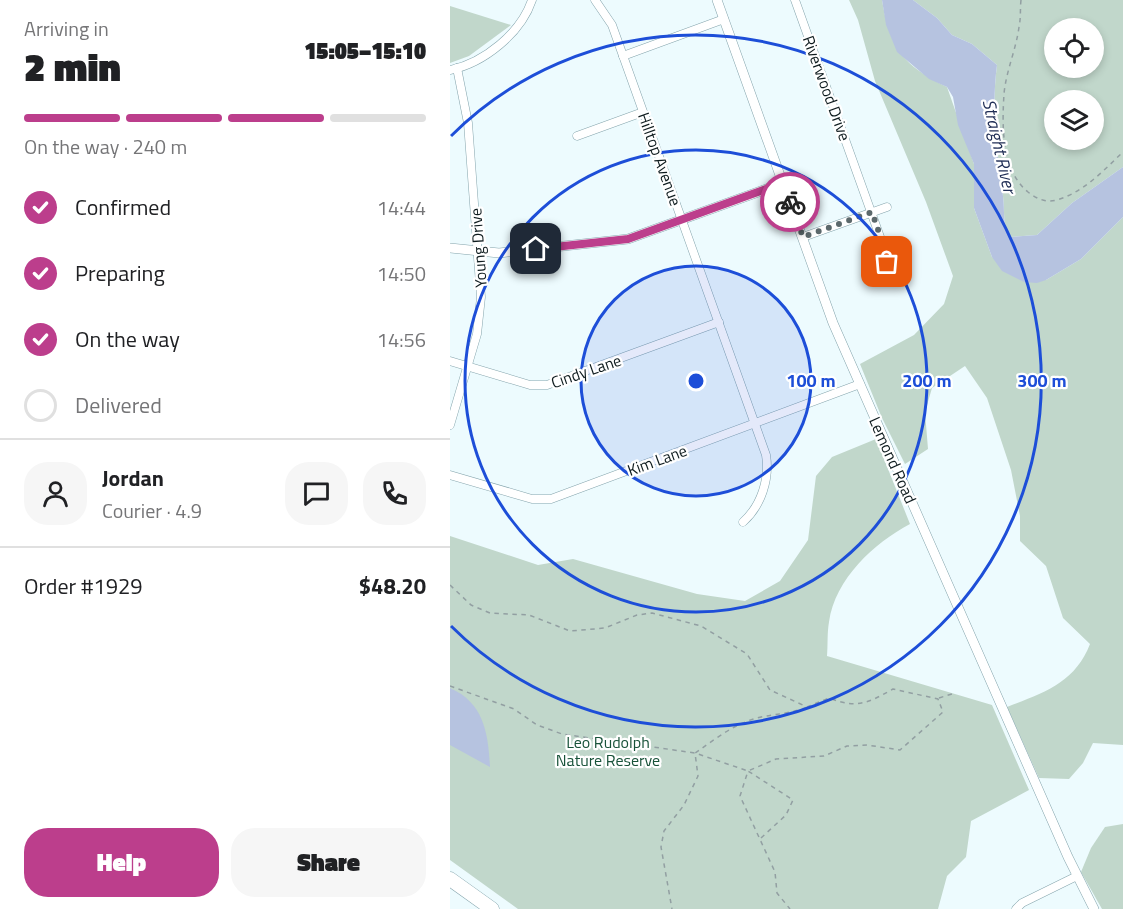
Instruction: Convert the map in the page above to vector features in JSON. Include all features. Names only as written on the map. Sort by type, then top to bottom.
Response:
[{"type":"highway","points":[[450,879],[492,909]]},
{"type":"street","points":[[454,69],[479,58],[510,36],[524,20],[532,0]]},
{"type":"street","name":"Hilltop Avenue","points":[[595,0],[612,25],[766,455],[767,475],[759,502],[753,513],[743,522]]},
{"type":"street","name":"Lemond Road","points":[[717,0],[833,323],[1077,876],[1094,909]]},
{"type":"street","name":"Riverwood Drive","points":[[795,0],[872,212],[889,262],[887,262]]},
{"type":"street","points":[[623,56],[724,19]]},
{"type":"street","name":"Young Drive","points":[[450,425],[480,316],[478,252],[468,123],[454,69]]},
{"type":"street","points":[[577,136],[643,112]]},
{"type":"street","points":[[450,248],[478,252],[608,243],[648,233],[783,183]]},
{"type":"street","points":[[803,237],[887,207]]},
{"type":"street","name":"Cindy Lane","points":[[450,361],[530,385],[547,385],[719,322]]},
{"type":"street","name":"Kim Lane","points":[[450,475],[532,499],[551,499],[860,384]]},
{"type":"street","points":[[1016,909],[1022,903],[1077,876]]},
{"type":"path","points":[[1021,0],[1020,25],[1004,92],[1005,148],[1011,171],[1021,186],[1045,201],[1055,201],[1083,187],[1123,152]]},
{"type":"path","points":[[450,585],[471,605],[490,613],[529,615],[570,631],[605,628],[638,615],[652,613],[701,626],[747,654],[770,690],[807,707]]},
{"type":"path","points":[[450,686],[514,709],[537,725],[562,734],[695,753],[748,771],[793,800],[786,815],[760,838]]},
{"type":"path","points":[[695,753],[744,722],[766,716],[789,715],[828,698],[849,706],[875,699],[893,689],[938,699],[955,693]]},
{"type":"path","points":[[790,909],[777,893],[775,872],[740,796],[748,771],[776,759],[824,756],[847,746],[867,745],[900,750],[943,712],[938,699]]},
{"type":"path","points":[[672,909],[661,847],[664,831],[684,805],[698,776],[695,753]]},
{"type":"green space","points":[[849,0],[882,0],[889,31],[901,54],[919,71],[947,87],[974,164],[974,208],[992,257],[1046,280],[1081,259],[1123,217],[1123,745],[1093,743],[1083,763],[1069,779],[1039,778],[1007,707],[1045,691],[1067,677],[1084,657],[1090,644],[1063,618],[1046,566],[1020,541],[1020,516],[1011,470],[987,398],[965,366],[932,388],[925,412],[928,449],[905,464],[882,418],[860,364],[914,335],[944,304],[953,276],[926,202],[875,81],[858,20]]},
{"type":"green space","points":[[913,0],[1123,0],[1123,167],[1072,203],[1037,235],[1010,237],[1006,227],[996,130],[997,65],[972,44],[952,35],[937,18]]},
{"type":"green space","points":[[450,6],[511,25],[469,56],[450,63]]},
{"type":"green space","name":"Leo Rudolph Nature Reserve","points":[[876,439],[910,524],[870,552],[858,564],[839,591],[828,626],[827,656],[992,705],[1029,790],[971,821],[966,857],[947,876],[938,909],[518,909],[450,860],[450,536],[538,565],[573,559],[697,594],[745,601],[780,581],[808,540],[816,476],[832,457]]},
{"type":"green space","points":[[1123,824],[1123,909],[1102,909],[1081,872],[1091,848],[1105,827]]},
{"type":"water","points":[[882,0],[913,0],[937,18],[952,35],[972,44],[997,65],[996,130],[1005,222],[1010,237],[1037,235],[1072,203],[1123,167],[1123,217],[1081,259],[1037,283],[1024,282],[1002,271],[992,257],[974,208],[974,164],[958,125],[953,97],[947,87],[929,79],[897,52],[886,25]]},
{"type":"water","points":[[450,688],[470,702],[482,720],[488,742],[490,767],[450,745]]},
{"type":"way so far","points":[[790,202],[803,237],[872,212],[889,262],[887,262]]},
{"type":"route","points":[[536,249],[608,243],[628,239],[783,183],[790,202]]},
{"type":"water label","name":"Straight River","points":[[999,146]]}]
